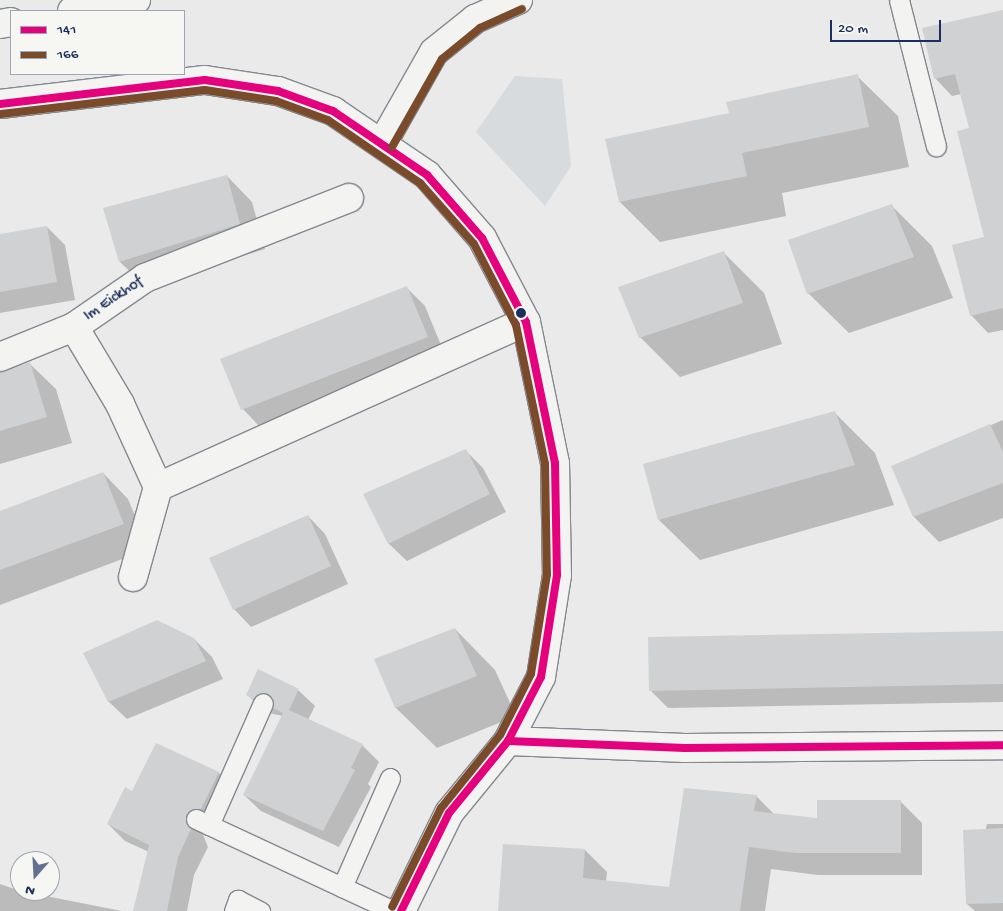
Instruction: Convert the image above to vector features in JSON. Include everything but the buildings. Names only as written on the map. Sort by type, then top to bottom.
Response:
[{"type":"street","points":[[78,10],[136,0]]},
{"type":"street","points":[[383,142],[434,52],[475,19],[518,0]]},
{"type":"street","points":[[0,104],[205,80],[278,91],[333,111],[383,142],[427,175],[482,238],[526,322],[556,462],[557,575],[541,677],[508,741],[449,813],[400,911]]},
{"type":"street","name":"Im Eickhof","points":[[0,356],[74,327],[145,278],[350,198]]},
{"type":"street","points":[[133,577],[158,488],[526,322]]},
{"type":"street","name":"Im Eickhof","points":[[74,327],[120,404],[158,488]]},
{"type":"street","points":[[508,741],[685,748],[1003,745]]},
{"type":"lane","points":[[899,0],[936,146]]},
{"type":"lane","points":[[264,704],[203,822],[393,911]]},
{"type":"lane","points":[[342,887],[390,778]]},
{"type":"lane","points":[[234,911],[238,900],[260,911]]},
{"type":"shaded area","points":[[515,76],[562,79],[571,166],[545,206],[476,132]]},
{"type":"transit line","name":"166","points":[[392,147],[442,59],[480,28],[522,9]]},
{"type":"transit line","name":"141","points":[[0,104],[205,80],[278,91],[333,111],[427,175],[482,238],[526,322],[555,463],[557,575],[541,677],[508,741],[449,813],[401,911]]},
{"type":"transit line","name":"166","points":[[1,114],[205,90],[276,101],[328,120],[420,183],[474,244],[516,325],[545,464],[547,574],[531,674],[500,735],[441,808],[392,907]]},
{"type":"transit line","name":"141","points":[[508,741],[685,748],[1003,745]]}]
